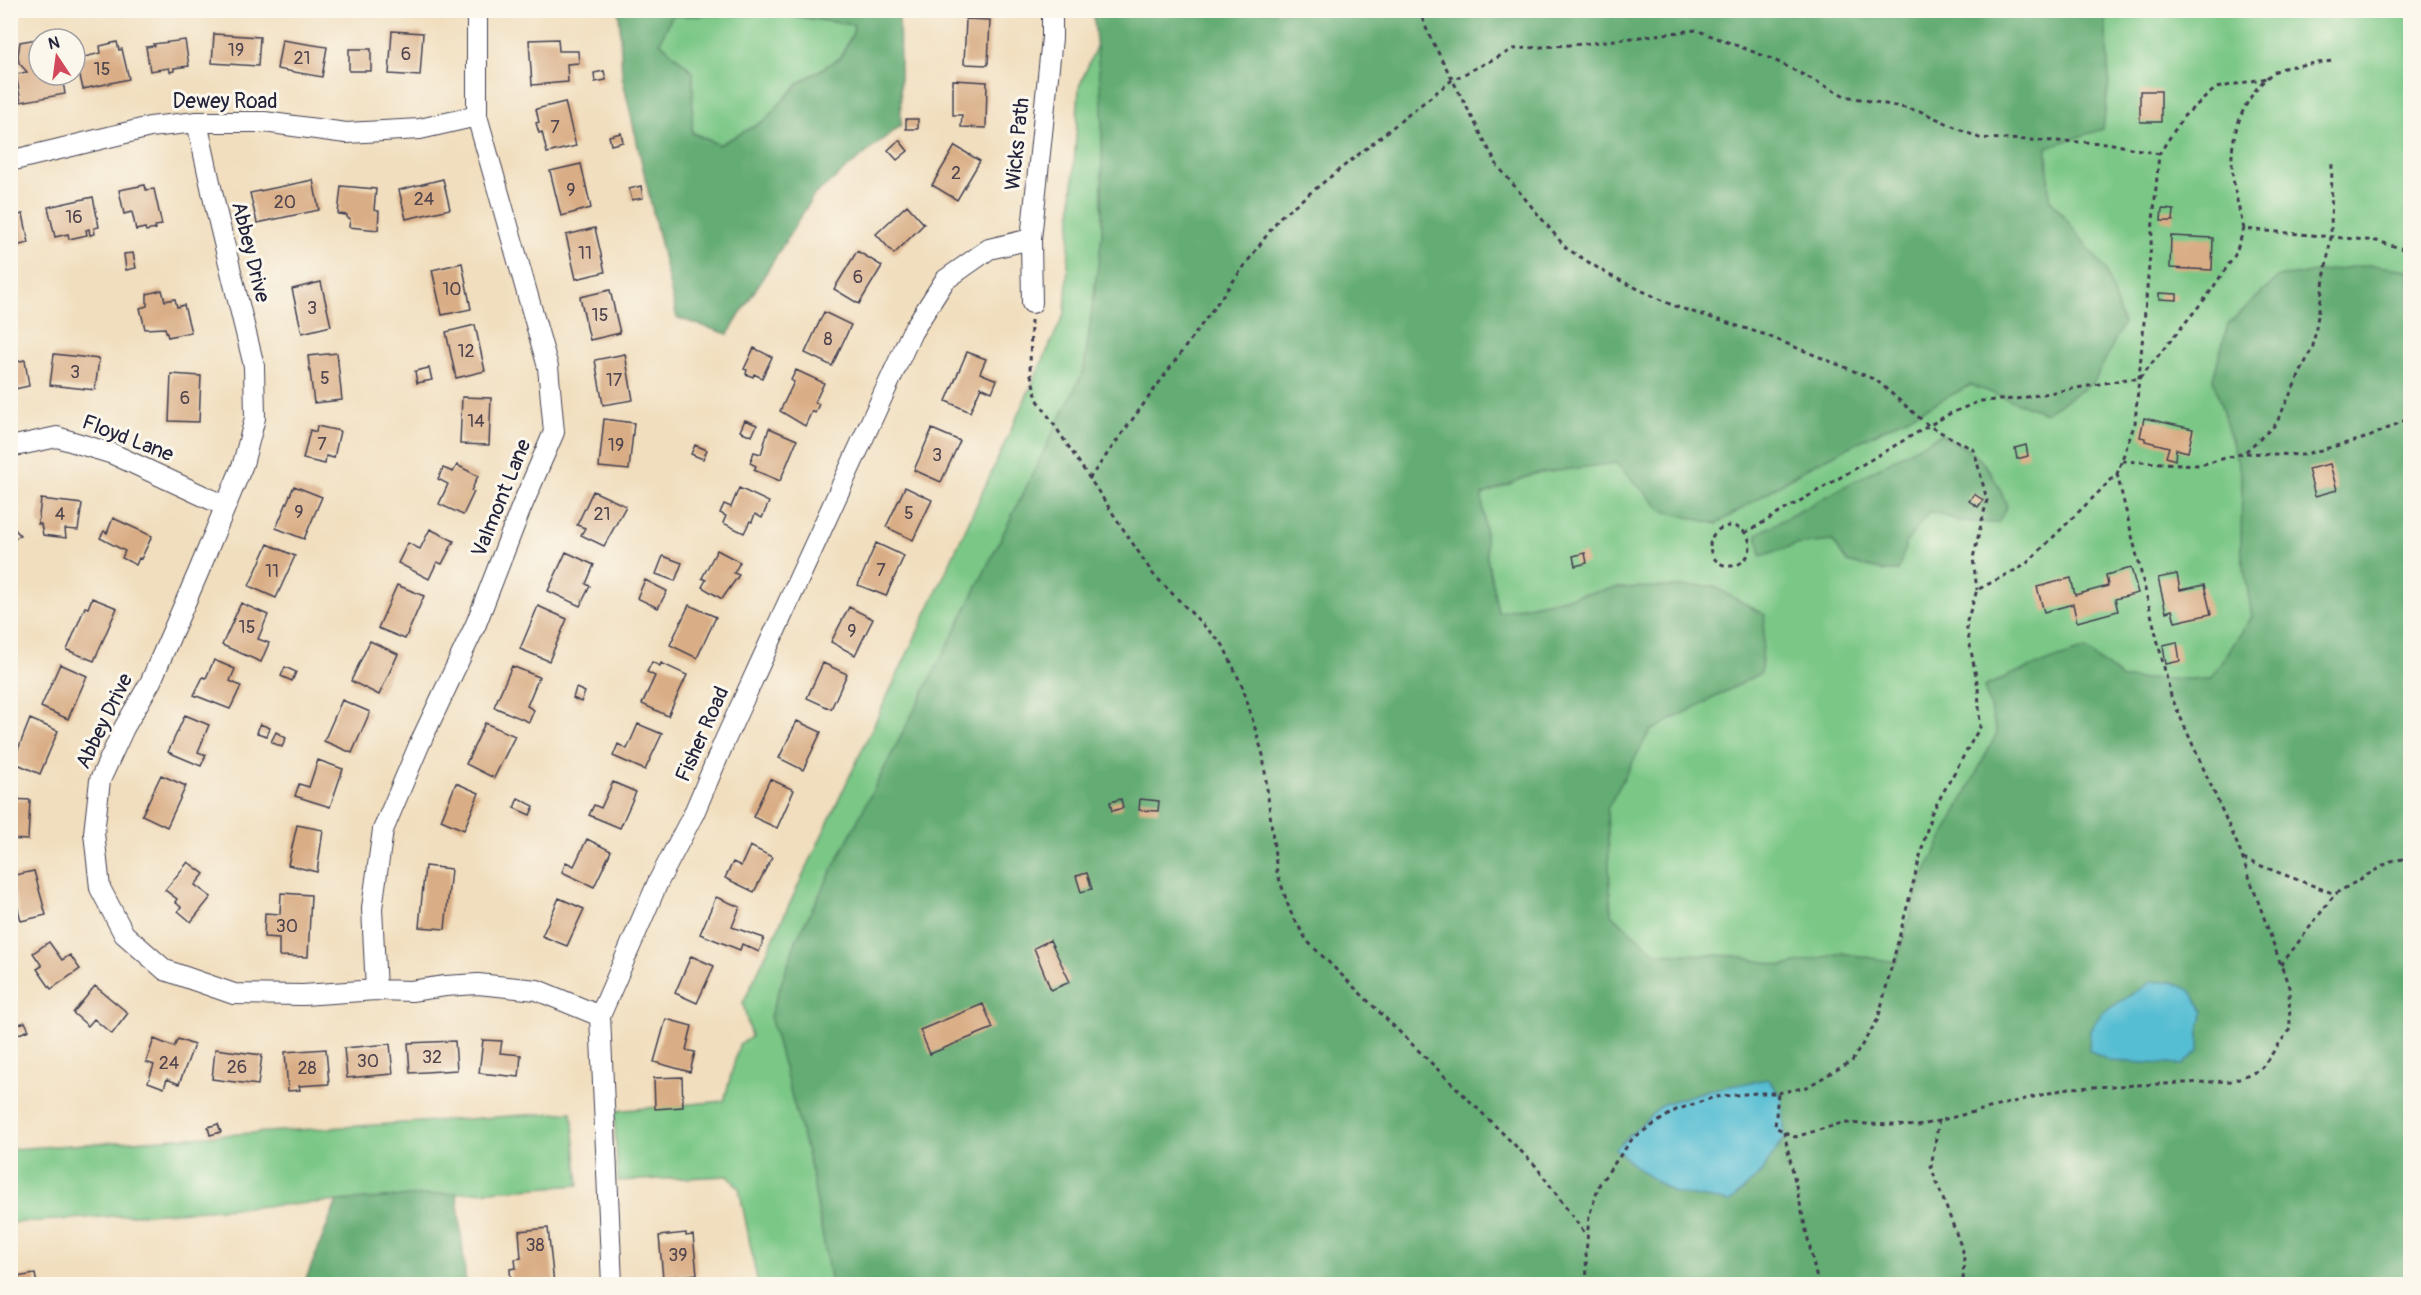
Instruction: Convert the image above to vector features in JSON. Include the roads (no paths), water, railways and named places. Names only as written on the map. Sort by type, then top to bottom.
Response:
[{"type":"street","name":"Valmont Lane","points":[[376,990],[372,908],[383,830],[420,743],[476,624],[521,508],[554,432],[548,367],[477,116],[477,10]]},
{"type":"street","name":"Wicks Path","points":[[1032,303],[1031,239],[1052,38],[1052,10]]},
{"type":"street","name":"Dewey Road","points":[[10,161],[150,127],[197,122],[264,122],[346,133],[420,129],[477,116]]},
{"type":"street","name":"Abbey Drive","points":[[197,122],[254,366],[255,418],[243,464],[151,681],[124,728],[100,780],[94,833],[100,888],[124,934],[165,970],[234,994],[303,994],[376,990],[411,992],[445,986],[478,984],[537,990],[600,1016]]},
{"type":"street","name":"Fisher Road","points":[[612,1284],[600,1016],[658,882],[694,813],[739,708],[912,332],[945,280],[989,249],[1031,239]]},
{"type":"street","name":"Floyd Lane","points":[[10,447],[57,437],[113,454],[225,506]]},
{"type":"water","points":[[2170,981],[2190,990],[2204,1011],[2199,1032],[2199,1051],[2183,1065],[2109,1061],[2089,1050],[2090,1029],[2102,1013],[2151,982]]},
{"type":"water","points":[[1768,1079],[1782,1097],[1785,1138],[1759,1175],[1730,1202],[1674,1193],[1642,1172],[1615,1149],[1663,1104],[1708,1090]]}]
